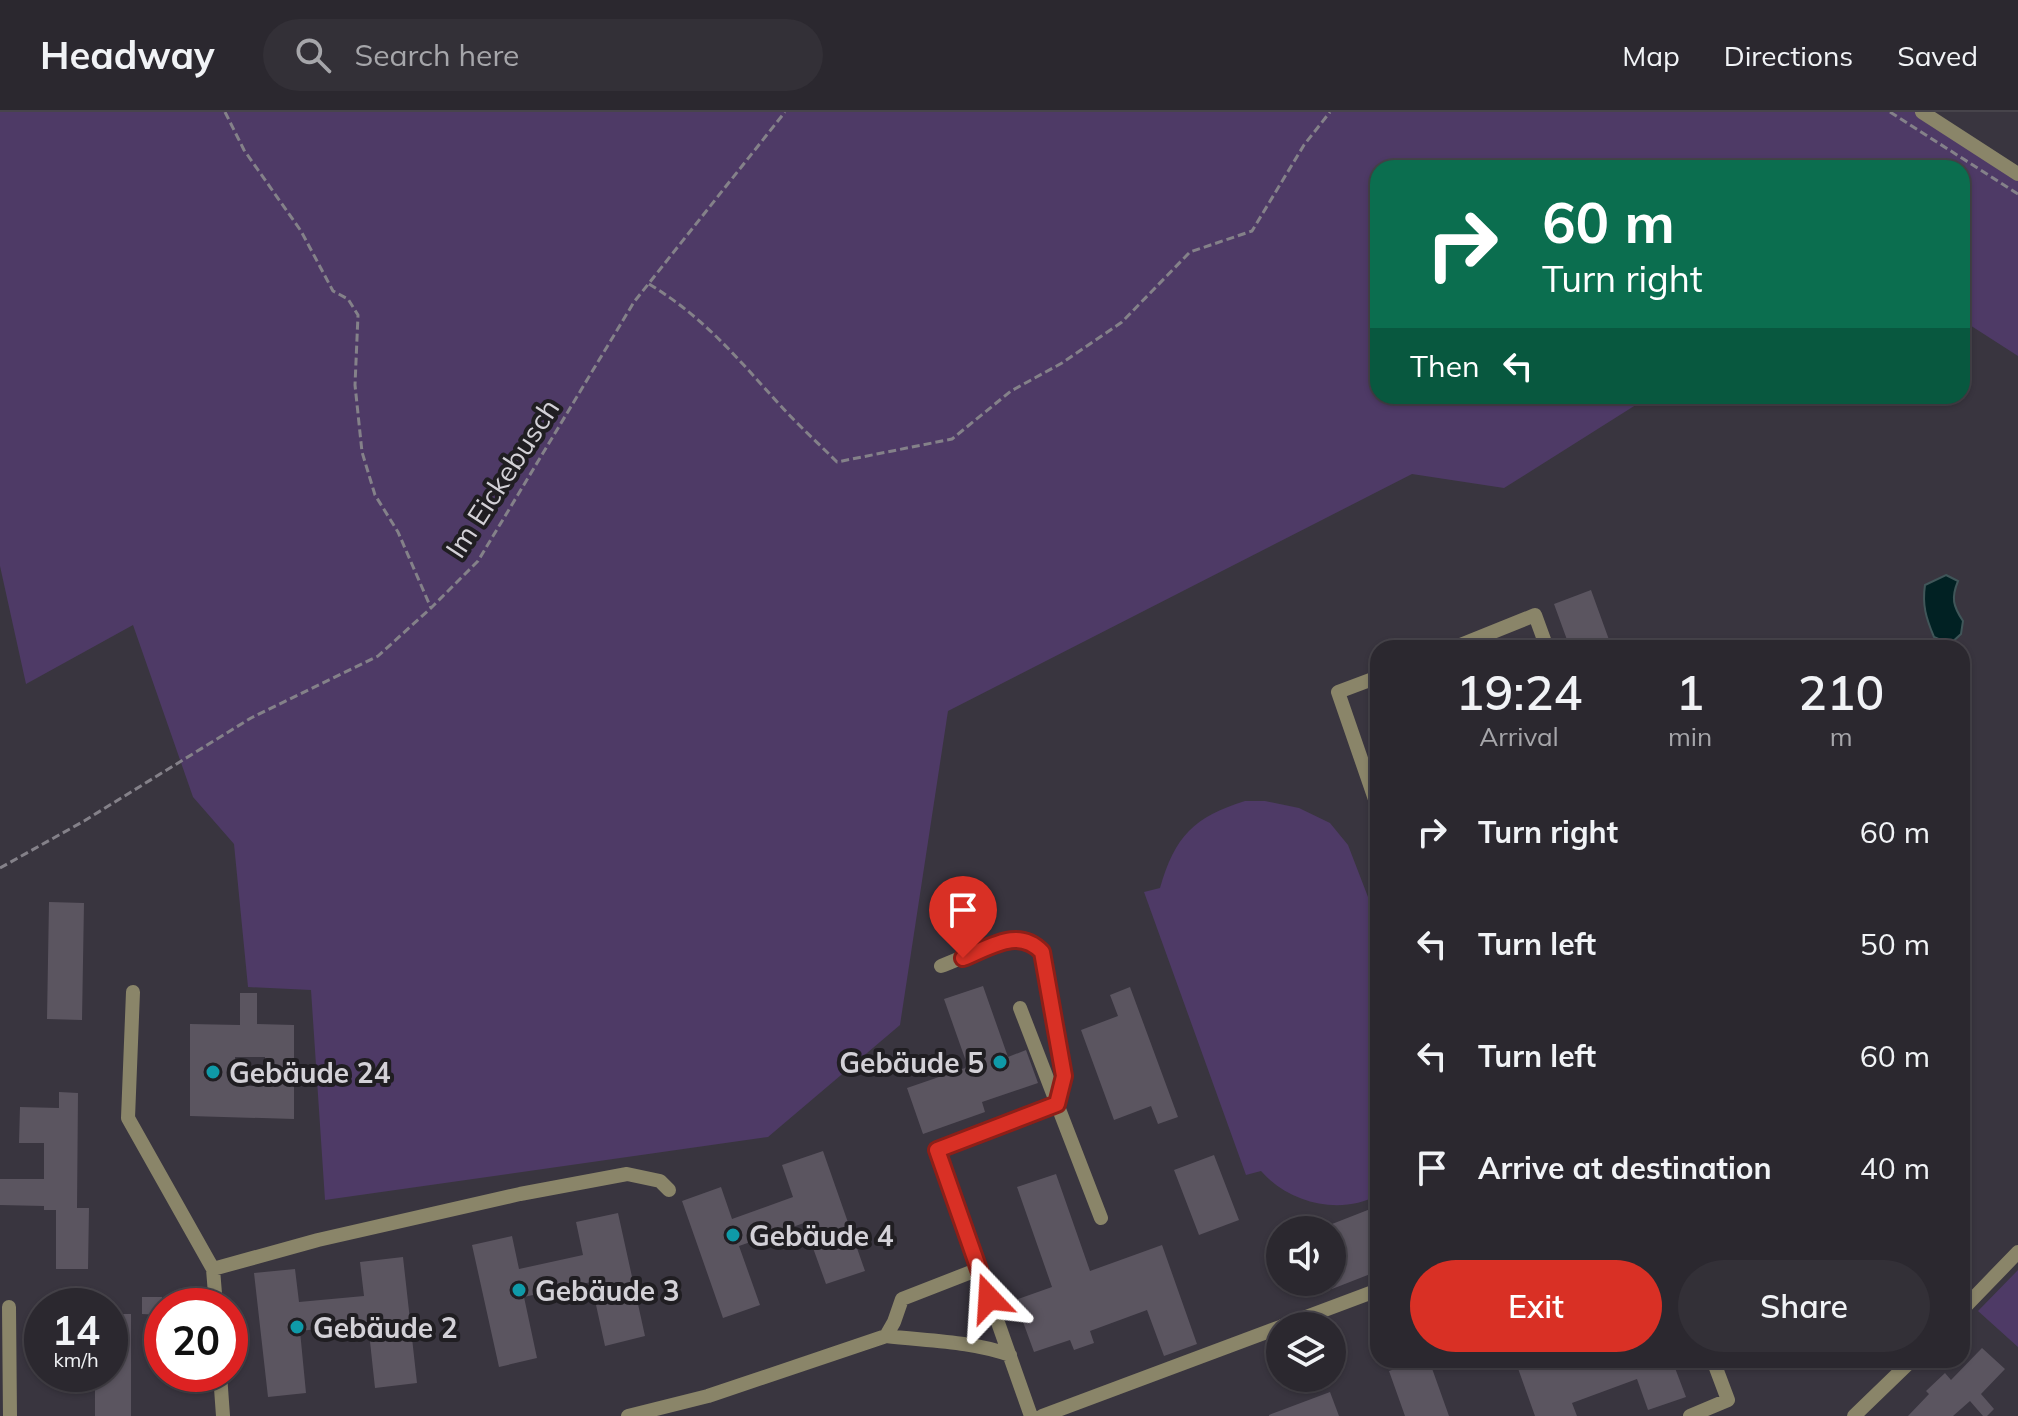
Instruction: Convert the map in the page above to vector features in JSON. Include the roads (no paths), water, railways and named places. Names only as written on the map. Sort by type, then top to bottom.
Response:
[{"type":"street","points":[[1922,112],[2018,174]]},
{"type":"street","points":[[1473,640],[1535,615],[1544,640]]},
{"type":"street","points":[[1370,680],[1338,692],[1370,785]]},
{"type":"street","points":[[941,966],[1007,940],[1021,938],[1033,943],[1042,952],[1064,1076],[1057,1104]]},
{"type":"street","points":[[133,992],[128,1118],[213,1269],[215,1288]]},
{"type":"street","points":[[1020,1008],[1101,1218]]},
{"type":"street","points":[[1031,1416],[937,1150],[1057,1104]]},
{"type":"street","points":[[213,1269],[334,1236],[520,1194],[627,1174],[660,1181],[669,1190]]},
{"type":"street","points":[[1970,1302],[2018,1252]]},
{"type":"street","points":[[886,1336],[902,1299],[979,1269]]},
{"type":"street","points":[[1319,1312],[1370,1293]]},
{"type":"street","points":[[9,1307],[10,1416]]},
{"type":"street","points":[[1042,1416],[1266,1332]]},
{"type":"street","points":[[628,1416],[708,1396],[886,1336],[944,1344],[983,1345],[1010,1355]]},
{"type":"street","points":[[1716,1368],[1733,1416]]},
{"type":"street","points":[[1854,1416],[1904,1368]]},
{"type":"street","points":[[221,1392],[223,1416]]},
{"type":"street","points":[[1690,1416],[1728,1400]]},
{"type":"place","name":"Gebäude 5","points":[[1000,1062]]},
{"type":"place","name":"Gebäude 24","points":[[213,1072]]},
{"type":"place","name":"Gebäude 4","points":[[733,1235]]},
{"type":"place","name":"Gebäude 3","points":[[519,1290]]},
{"type":"place","name":"Gebäude 2","points":[[297,1327]]}]
